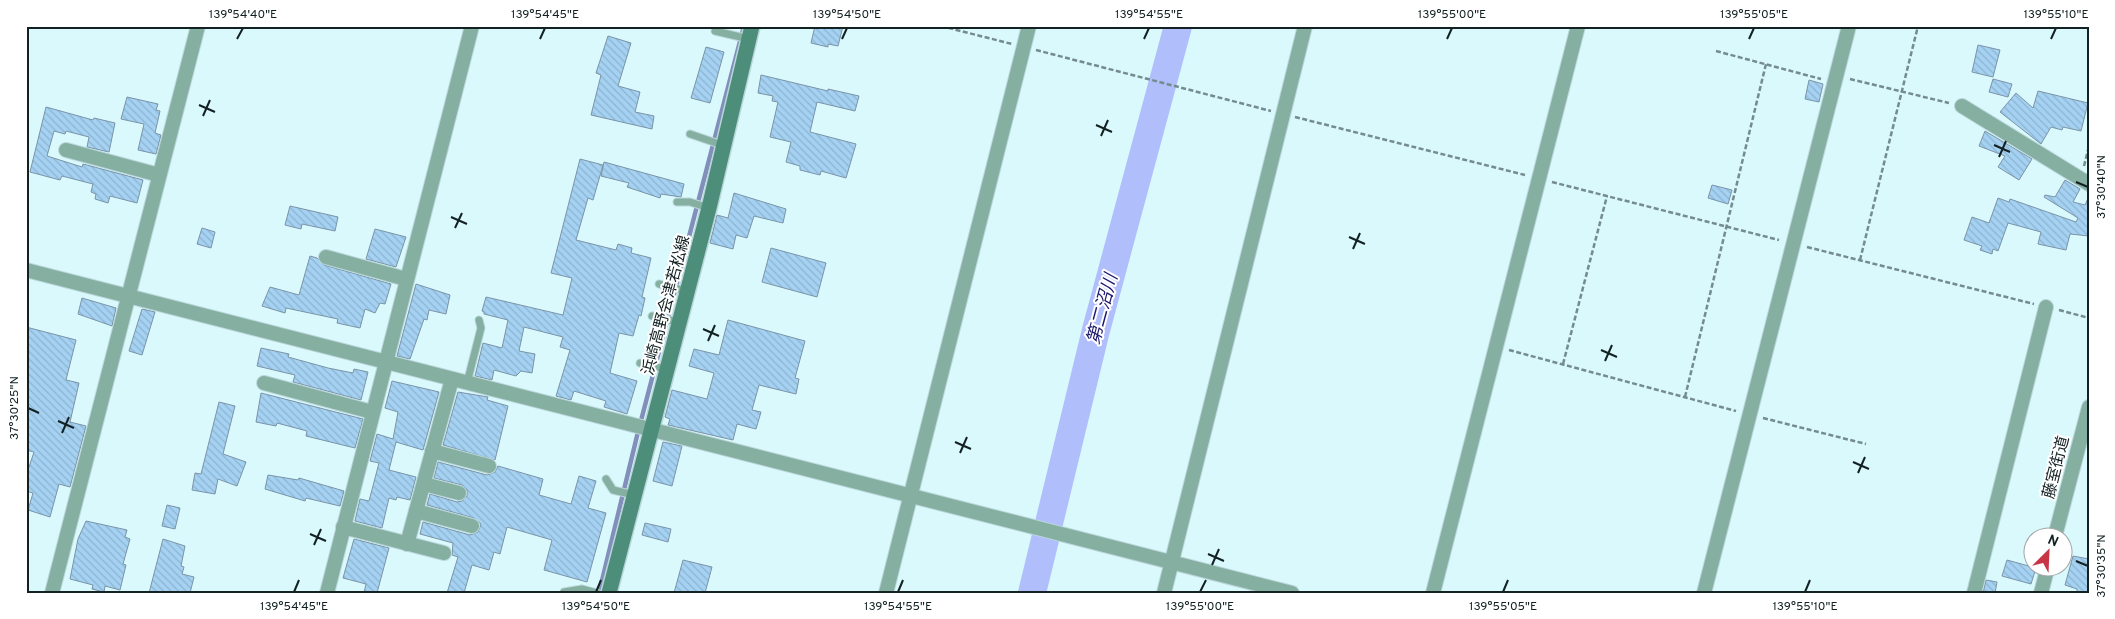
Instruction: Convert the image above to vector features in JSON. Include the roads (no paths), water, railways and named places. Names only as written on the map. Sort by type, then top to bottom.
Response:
[{"type":"main road","name":"浜崎高野会津若松線","points":[[609,593],[634,495],[648,429],[709,208],[722,145],[751,33]]},
{"type":"street","points":[[52,593],[198,26]]},
{"type":"street","points":[[326,593],[472,26]]},
{"type":"street","points":[[886,593],[1029,26]]},
{"type":"street","points":[[1164,593],[1305,26]]},
{"type":"street","points":[[1433,593],[1578,26]]},
{"type":"street","points":[[1704,593],[1849,26]]},
{"type":"street","points":[[1962,106],[2085,182]]},
{"type":"street","points":[[66,150],[159,175]]},
{"type":"street","points":[[326,257],[406,279]]},
{"type":"street","points":[[26,270],[1292,593]]},
{"type":"street","points":[[1974,593],[2046,307]]},
{"type":"street","points":[[407,544],[452,379]]},
{"type":"street","points":[[264,384],[372,412]]},
{"type":"street","name":"藤室街道","points":[[2058,526],[2089,407]]},
{"type":"street","points":[[432,451],[489,466]]},
{"type":"street","points":[[424,484],[459,493]]},
{"type":"street","points":[[416,511],[472,526]]},
{"type":"street","points":[[343,527],[444,553]]},
{"type":"street","points":[[2041,593],[2045,576]]},
{"type":"lane","points":[[715,31],[728,34],[751,33]]},
{"type":"lane","points":[[690,134],[722,145]]},
{"type":"lane","points":[[677,202],[690,202],[709,208]]},
{"type":"lane","points":[[660,284],[686,291]]},
{"type":"lane","points":[[652,316],[678,322]]},
{"type":"lane","points":[[467,383],[481,328],[479,320]]},
{"type":"lane","points":[[644,364],[666,369]]},
{"type":"lane","points":[[606,480],[613,490],[634,495]]},
{"type":"lane","points":[[564,592],[582,589],[597,593]]},
{"type":"waterway","points":[[599,593],[637,436],[744,26]]},
{"type":"waterway","name":"第二沼川","points":[[1032,593],[1096,330],[1178,26]]}]
